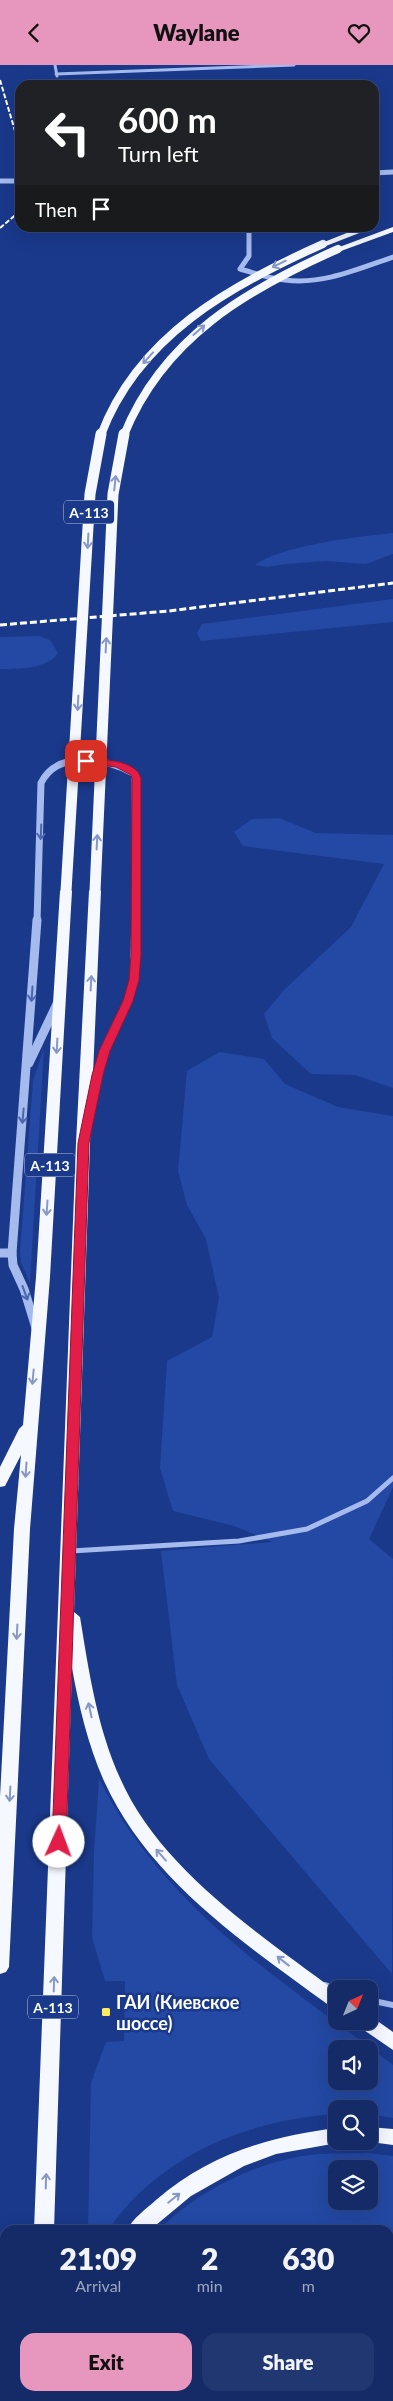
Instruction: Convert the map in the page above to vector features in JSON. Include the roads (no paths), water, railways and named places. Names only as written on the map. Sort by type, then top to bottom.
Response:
[{"type":"highway","name":"А-113","points":[[44,2225],[62,1783],[67,1581],[83,1143],[113,494],[118,458],[123,435],[132,414],[156,375],[202,327],[263,285],[338,249],[393,229]]},
{"type":"highway","name":"А-113","points":[[0,1967],[22,1529],[43,1277],[90,494],[95,458],[101,434],[110,413],[136,372],[150,355],[184,323],[246,281],[323,244],[355,232]]},
{"type":"highway","points":[[0,1482],[30,1421]]},
{"type":"highway","points":[[67,1581],[91,1717],[113,1782],[127,1807],[155,1849],[199,1895],[328,1995]]},
{"type":"highway","points":[[376,2030],[393,2043]]},
{"type":"highway","points":[[378,2136],[393,2137]]},
{"type":"highway","points":[[143,2225],[182,2191],[236,2161],[275,2146],[328,2137]]},
{"type":"street","points":[[54,65],[57,75],[294,65]]},
{"type":"street","points":[[379,173],[393,172]]},
{"type":"street","points":[[0,181],[15,181]]},
{"type":"street","points":[[249,232],[249,256],[240,269],[295,282],[320,279],[393,257]]},
{"type":"street","points":[[37,1333],[24,1289],[13,1265],[12,1253],[38,905],[42,777],[53,768],[72,762],[97,761],[119,765],[135,774],[136,778],[136,955],[134,980],[128,1001],[104,1051],[97,1075],[83,1143]]},
{"type":"street","points":[[26,1068],[60,997]]},
{"type":"street","points":[[0,1253],[12,1253]]},
{"type":"street","points":[[68,1551],[239,1541],[306,1529],[367,1501],[393,1478]]},
{"type":"street","points":[[305,1978],[328,1986]]},
{"type":"street","points":[[378,2002],[393,2005]]},
{"type":"railway","points":[[0,80],[15,131]]},
{"type":"railway","points":[[0,228],[15,215]]},
{"type":"railway","points":[[0,625],[169,611],[393,583]]},
{"type":"place","name":"ГАИ (Киевское шоссе)","points":[[106,2012]]}]
